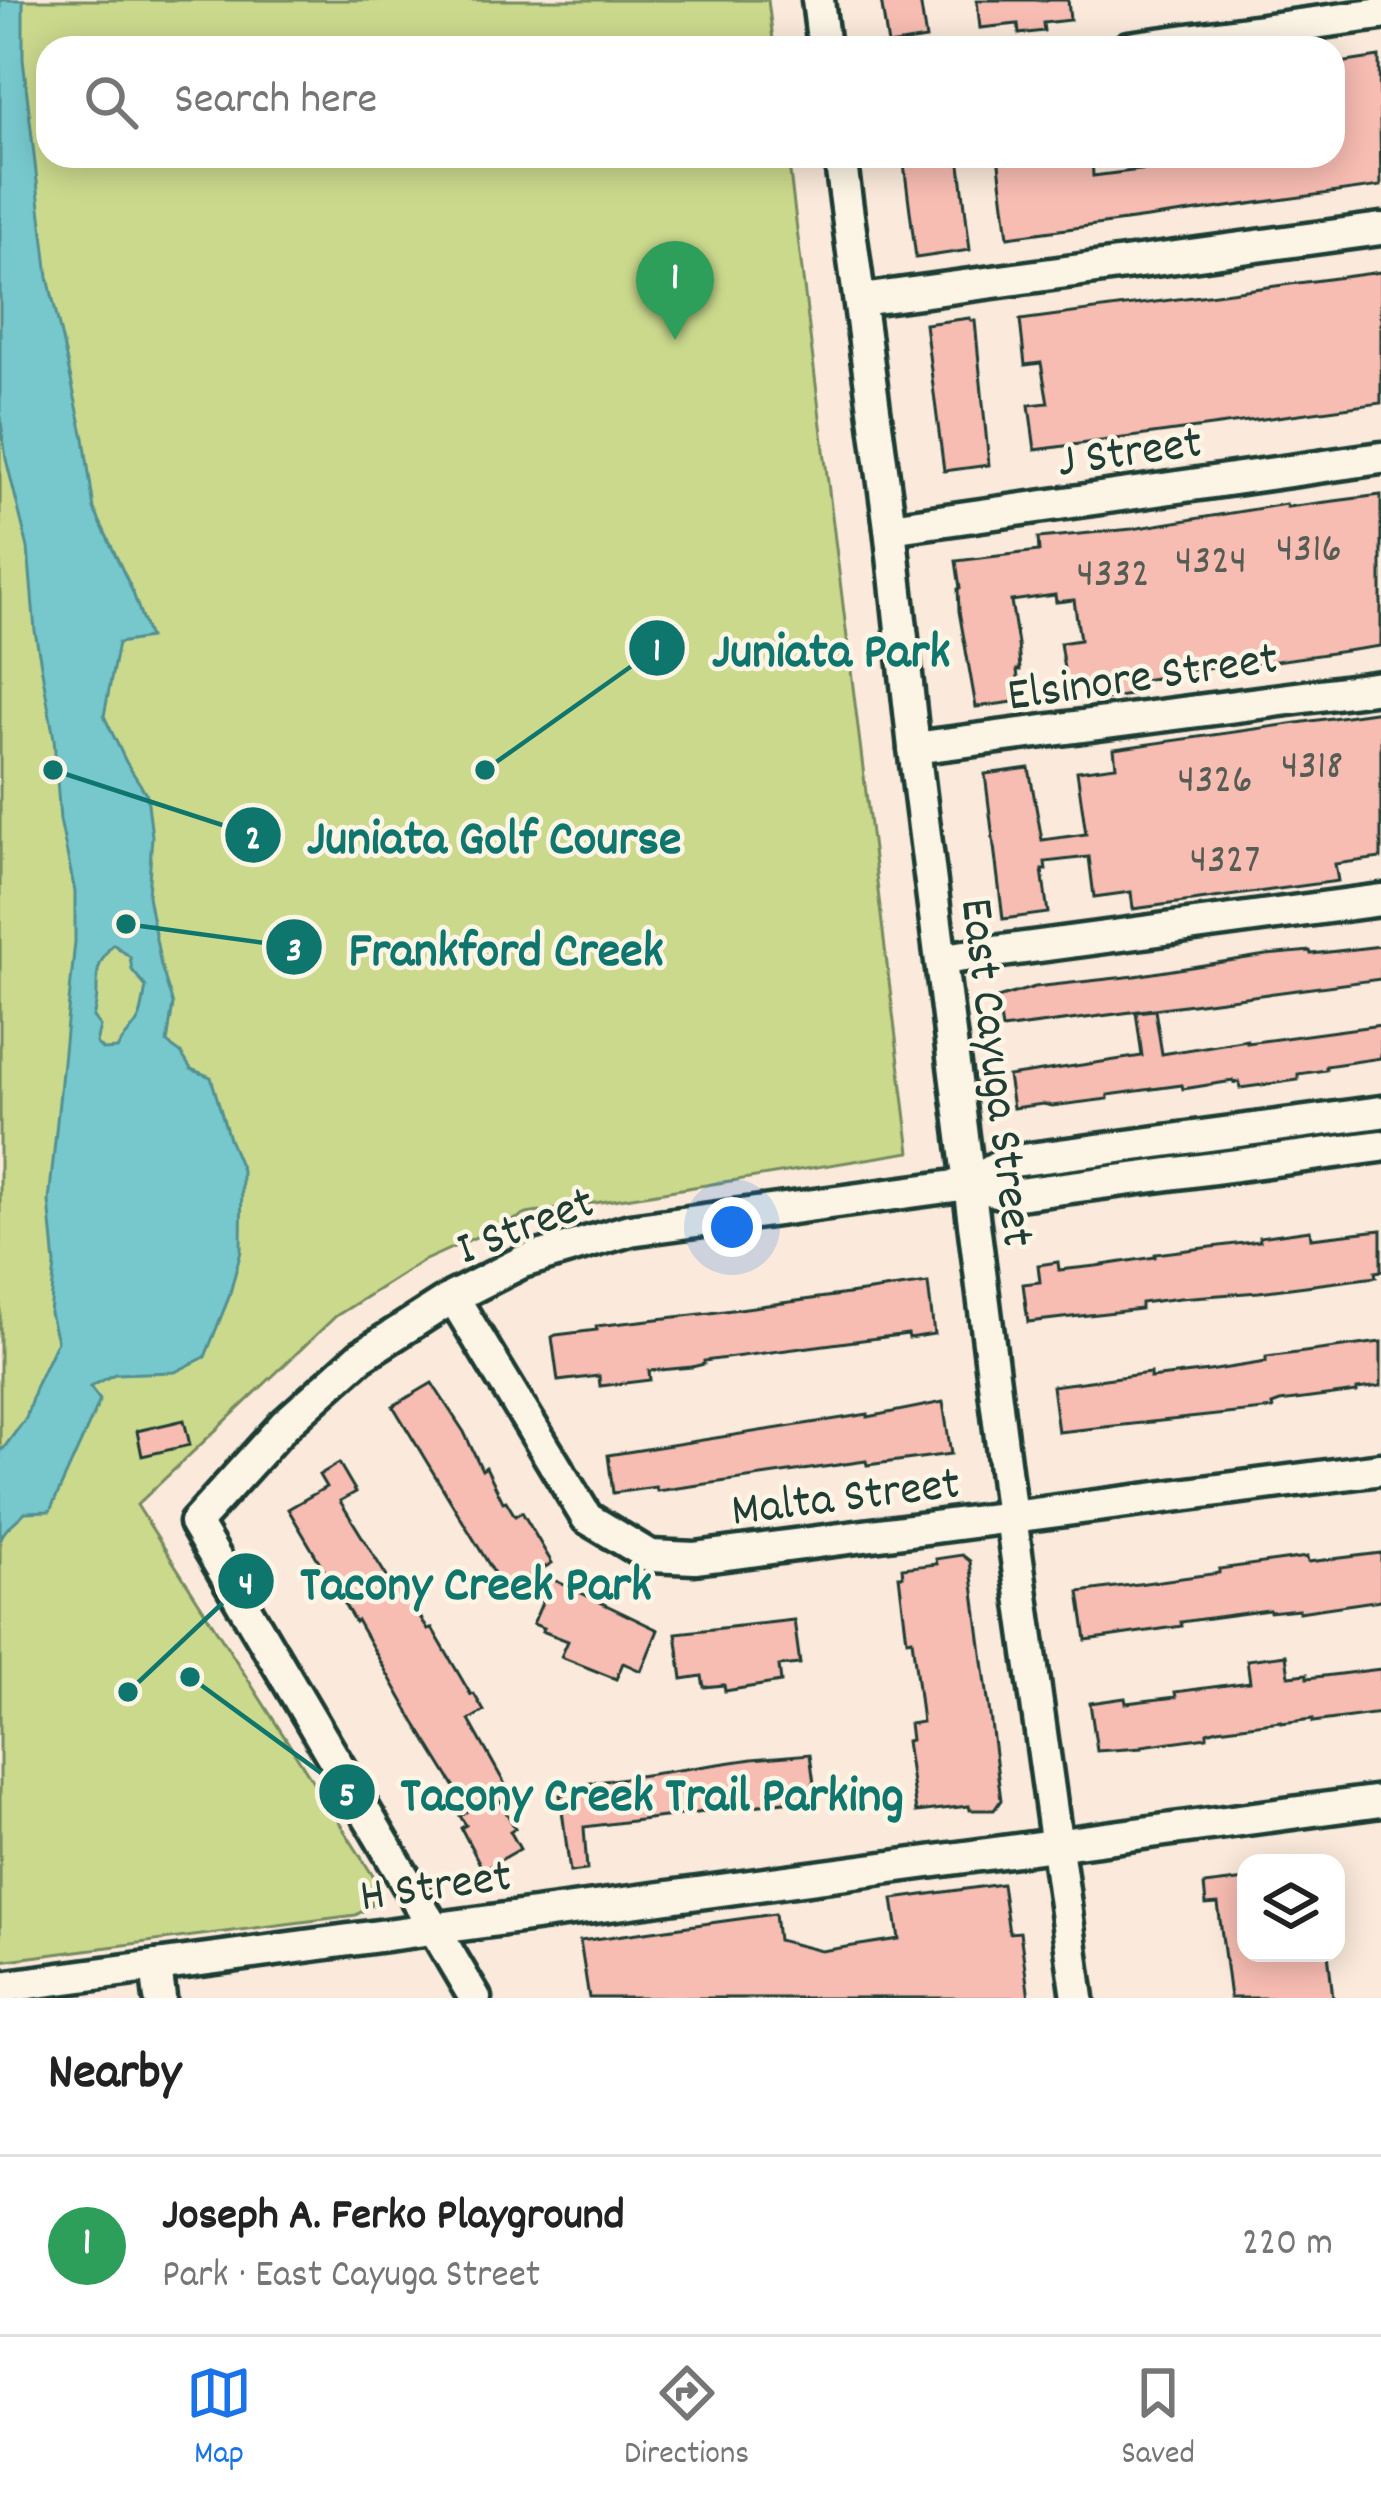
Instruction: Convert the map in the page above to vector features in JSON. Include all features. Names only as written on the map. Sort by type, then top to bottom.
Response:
[{"type":"street","points":[[818,0],[822,36]]},
{"type":"street","points":[[1217,36],[1381,14]]},
{"type":"street","name":"East Cayuga Street","points":[[841,168],[890,527],[1011,1517],[1078,1998]]},
{"type":"street","points":[[861,300],[1381,229]]},
{"type":"street","name":"J Street","points":[[890,527],[1381,458]]},
{"type":"street","name":"Elsinore Street","points":[[914,748],[1381,687]]},
{"type":"street","points":[[942,959],[1381,900]]},
{"type":"street","name":"I Street","points":[[434,1927],[195,1523],[284,1425],[361,1356],[523,1262],[630,1230],[969,1184],[1007,1162],[1381,1112]]},
{"type":"street","name":"I Street","points":[[969,1184],[1011,1195],[1381,1146]]},
{"type":"street","name":"Malta Street","points":[[454,1298],[587,1518],[650,1556],[695,1558],[1381,1469]]},
{"type":"street","name":"H Street","points":[[0,1988],[1381,1801]]},
{"type":"street","points":[[434,1927],[476,1998]]},
{"type":"street","points":[[156,1966],[160,1998]]},
{"type":"green space","points":[[0,0],[768,0],[772,36],[36,36],[36,168],[789,168],[910,1152],[527,1214],[423,1261],[336,1316],[137,1505],[375,1879],[372,1905],[356,1915],[0,1961]]},
{"type":"water","points":[[0,0],[23,0],[23,59],[48,277],[84,438],[94,509],[149,638],[118,643],[104,716],[147,795],[152,836],[148,896],[173,1004],[167,1043],[191,1069],[211,1077],[242,1170],[241,1251],[205,1357],[175,1372],[115,1374],[90,1387],[100,1400],[50,1511],[25,1512],[0,1540],[0,1449],[26,1418],[57,1341],[50,1313],[55,1265],[49,1201],[75,942],[75,892],[60,820],[28,548],[0,414]],"holes":[[[113,944],[130,957],[132,970],[146,987],[141,1013],[117,1049],[103,1050],[96,1043],[100,1026],[93,1017],[100,964]]]},
{"type":"building","points":[[881,0],[920,0],[926,36],[887,36]]},
{"type":"building","points":[[977,0],[1068,0],[1070,20],[1043,23],[1044,31],[1019,34],[1018,24],[980,28]]},
{"type":"building","points":[[1379,57],[1381,186],[1008,237],[999,168],[1093,168],[1093,176],[1156,168],[1345,168],[1345,62]]},
{"type":"building","points":[[905,168],[960,168],[970,250],[916,258]]},
{"type":"building","points":[[1381,272],[1381,403],[1035,450],[1029,405],[1048,403],[1041,363],[1025,365],[1020,320]]},
{"type":"building","points":[[975,321],[989,465],[944,471],[925,324]]},
{"type":"building","points":[[1381,495],[1381,646],[1184,671],[1128,682],[1130,695],[1105,699],[1103,682],[1076,686],[1075,681],[1066,682],[1060,643],[1080,640],[1074,600],[1056,602],[1055,595],[1011,601],[1021,701],[976,707],[959,611],[956,561],[1039,551],[1038,538]]},
{"type":"building","points":[[1381,711],[1381,858],[1335,864],[1338,881],[1133,909],[1131,892],[1094,897],[1089,857],[1045,862],[1048,913],[1003,919],[985,774],[1029,768],[1042,840],[1086,834],[1077,771],[1116,766],[1114,749]]},
{"type":"building","points":[[1381,946],[1381,979],[1002,1029],[997,998],[1035,987],[1266,955]]},
{"type":"building","points":[[1155,1010],[1162,1054],[1381,1025],[1381,1058],[1326,1066],[1326,1070],[1298,1074],[1298,1080],[1240,1088],[1233,1081],[1183,1089],[1182,1085],[1108,1095],[1108,1099],[1013,1108],[1008,1076],[1142,1056],[1136,1012]]},
{"type":"building","points":[[1310,1230],[1311,1238],[1381,1230],[1381,1271],[1375,1272],[1376,1277],[1141,1303],[1141,1309],[1028,1322],[1023,1284],[1040,1282],[1038,1265],[1058,1262],[1059,1270],[1096,1266]]},
{"type":"building","points":[[928,1283],[934,1334],[704,1361],[692,1367],[649,1371],[650,1380],[600,1386],[599,1376],[558,1381],[552,1337],[556,1335]]},
{"type":"building","points":[[1381,1342],[1381,1386],[1280,1402],[1273,1409],[1058,1432],[1052,1386],[1150,1373],[1150,1378],[1209,1371],[1266,1362],[1266,1357]]},
{"type":"building","points":[[432,1383],[503,1502],[515,1516],[522,1512],[552,1563],[505,1591],[393,1406]]},
{"type":"building","points":[[943,1402],[951,1454],[613,1493],[608,1455]]},
{"type":"building","points":[[184,1420],[190,1445],[142,1456],[137,1431]]},
{"type":"building","points":[[339,1463],[356,1492],[340,1501],[392,1585],[399,1581],[484,1711],[469,1720],[507,1788],[496,1794],[515,1828],[510,1831],[520,1849],[483,1870],[461,1828],[466,1825],[460,1816],[469,1810],[288,1509],[326,1487],[319,1475]]},
{"type":"building","points":[[1381,1553],[1381,1600],[1202,1619],[1086,1640],[1079,1592],[1307,1557],[1308,1562]]},
{"type":"building","points":[[962,1555],[970,1561],[1001,1800],[994,1810],[970,1810],[969,1806],[916,1812],[906,1741],[911,1740],[909,1724],[922,1722],[899,1576],[903,1576],[902,1568]]},
{"type":"building","points":[[552,1579],[658,1630],[641,1671],[623,1663],[616,1679],[561,1657],[568,1641],[533,1624]]},
{"type":"building","points":[[794,1620],[800,1664],[779,1666],[781,1682],[725,1691],[724,1685],[704,1687],[702,1676],[682,1679],[676,1633]]},
{"type":"building","points":[[1286,1655],[1289,1676],[1381,1669],[1381,1713],[1218,1729],[1207,1732],[1207,1737],[1097,1751],[1090,1703],[1176,1697],[1175,1692],[1250,1682],[1247,1660]]},
{"type":"building","points":[[810,1754],[816,1798],[584,1827],[587,1870],[570,1872],[560,1795],[579,1792],[578,1785]]},
{"type":"building","points":[[1237,1881],[1237,1962],[1329,1962],[1333,1998],[1230,1998],[1218,1904],[1206,1905],[1204,1885]]},
{"type":"building","points":[[1002,1884],[1009,1933],[1020,1932],[1029,1998],[589,1998],[580,1941],[775,1914],[778,1940],[821,1951],[899,1939],[893,1899]]},
{"type":"place","name":"Joseph A. Ferko Playground","points":[[675,340]]},
{"type":"place","name":"Juniata Golf Course","points":[[53,770]]},
{"type":"place","name":"Juniata Park","points":[[485,770]]},
{"type":"place","name":"Frankford Creek","points":[[126,924]]},
{"type":"place","name":"Tacony Creek Trail Parking","points":[[190,1677]]},
{"type":"place","name":"Tacony Creek Park","points":[[128,1692]]}]
